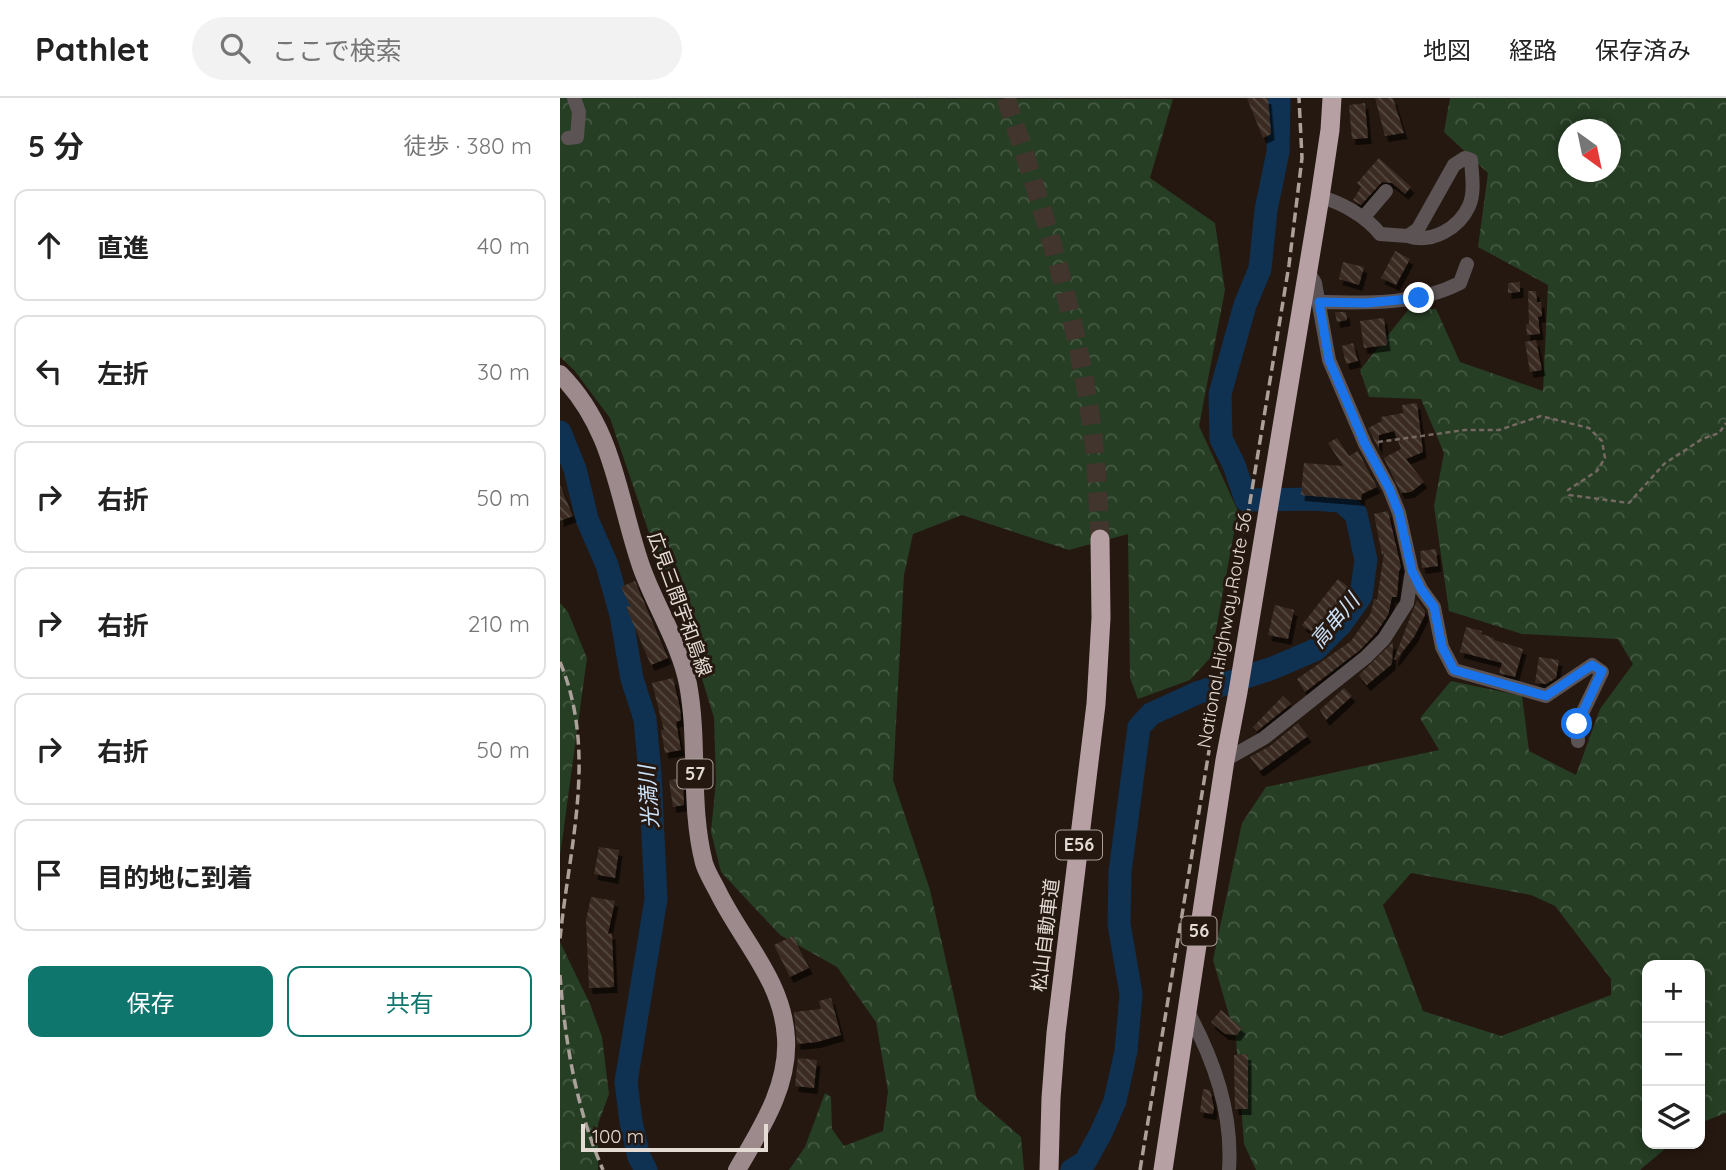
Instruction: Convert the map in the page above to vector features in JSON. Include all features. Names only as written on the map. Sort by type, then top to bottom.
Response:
[{"type":"highway","name":"National Highway Route 56","points":[[1163,1170],[1225,760],[1320,197],[1332,98]]},
{"type":"highway","name":"松山自動車道","points":[[1049,1170],[1056,1033],[1096,704],[1101,618],[1100,539]]},
{"type":"main road","name":"広見三間宇和島線","points":[[560,374],[586,405],[605,441],[640,564],[668,628],[687,682],[694,730],[697,822],[705,865],[725,906],[773,983],[785,1023],[787,1041],[781,1084],[773,1106],[737,1170]]},
{"type":"street","points":[[568,138],[577,137],[579,112],[574,98]]},
{"type":"street","points":[[1320,197],[1363,218],[1374,225],[1380,234],[1418,239],[1441,234],[1453,228],[1469,206],[1472,192],[1471,160],[1465,158],[1454,165],[1418,229],[1408,236]]},
{"type":"street","points":[[1363,218],[1386,191]]},
{"type":"street","points":[[1319,302],[1366,303],[1441,293],[1460,283],[1467,264]]},
{"type":"street","points":[[1307,270],[1315,283],[1329,360],[1365,444],[1389,488],[1399,513],[1412,571],[1434,607],[1442,647],[1454,670],[1546,696],[1592,665],[1602,671],[1577,724],[1578,741]]},
{"type":"street","points":[[1225,760],[1264,738],[1366,657],[1384,639],[1407,603],[1412,571]]},
{"type":"street","points":[[1187,1010],[1203,1040],[1222,1093],[1231,1148],[1229,1170]]},
{"type":"path","points":[[1365,444],[1465,430],[1500,430],[1541,416],[1589,428],[1602,441],[1605,457],[1597,471],[1568,490],[1569,495],[1629,503],[1664,464],[1702,439],[1719,433],[1726,423]]},
{"type":"green space","points":[[560,98],[1173,99],[1150,178],[1215,223],[1225,290],[1199,426],[1238,511],[1211,657],[1190,680],[1138,699],[1130,678],[1128,534],[1069,550],[962,515],[913,534],[904,575],[893,780],[930,890],[977,1099],[1021,1137],[1024,1170],[789,1170],[805,1147],[825,1093],[831,1097],[832,1129],[844,1146],[883,1131],[888,1091],[876,1022],[837,967],[780,935],[721,872],[711,832],[716,781],[714,718],[694,652],[658,559],[610,418],[574,370],[560,357]]},
{"type":"green space","points":[[1450,98],[1726,98],[1726,1113],[1705,1121],[1705,960],[1642,960],[1642,1149],[1665,1149],[1640,1170],[1256,1170],[1244,1144],[1236,1039],[1213,960],[1242,823],[1266,787],[1439,750],[1420,718],[1451,681],[1522,696],[1529,751],[1576,775],[1600,709],[1633,664],[1618,639],[1522,634],[1449,611],[1434,506],[1444,453],[1421,399],[1369,397],[1360,370],[1409,309],[1436,309],[1460,362],[1543,391],[1548,285],[1478,247],[1488,173],[1444,132]],"holes":[[[1411,873],[1531,895],[1555,906],[1611,979],[1611,995],[1501,1036],[1423,1011],[1383,905]]]},
{"type":"green space","points":[[560,603],[568,612],[587,658],[560,856]]},
{"type":"green space","points":[[560,942],[590,1004],[602,1037],[609,1094],[598,1124],[598,1170],[560,1170]]},
{"type":"building","points":[[1247,98],[1268,98],[1271,134],[1263,138]]},
{"type":"building","points":[[1375,98],[1393,98],[1404,133],[1385,136]]},
{"type":"building","points":[[1365,103],[1368,138],[1352,139],[1349,105]]},
{"type":"building","points":[[1379,158],[1411,187],[1405,194],[1392,183],[1382,182],[1361,205],[1353,200],[1361,187],[1357,183]]},
{"type":"building","points":[[1395,251],[1410,259],[1396,285],[1381,278]]},
{"type":"building","points":[[1343,262],[1364,267],[1359,285],[1339,279]]},
{"type":"building","points":[[1520,282],[1520,292],[1508,293],[1508,283]]},
{"type":"building","points":[[1528,291],[1536,291],[1537,302],[1541,302],[1542,316],[1538,317],[1540,334],[1527,335]]},
{"type":"building","points":[[1335,312],[1346,312],[1347,320],[1337,322]]},
{"type":"building","points":[[1384,318],[1387,345],[1364,348],[1360,321]]},
{"type":"building","points":[[1536,340],[1542,370],[1530,372],[1525,342]]},
{"type":"building","points":[[1353,343],[1358,361],[1346,364],[1342,346]]},
{"type":"building","points":[[1417,403],[1423,452],[1406,459],[1424,482],[1411,492],[1401,493],[1384,458],[1401,449],[1394,431],[1379,435],[1379,449],[1368,428],[1382,421],[1381,417],[1403,413],[1402,405]]},
{"type":"building","points":[[1337,438],[1349,456],[1358,451],[1377,487],[1362,494],[1361,500],[1301,495],[1304,463],[1343,466],[1328,443]]},
{"type":"building","points":[[560,485],[573,516],[560,521]]},
{"type":"building","points":[[1388,511],[1401,567],[1397,597],[1392,597],[1388,615],[1360,650],[1305,692],[1297,679],[1351,641],[1371,613],[1374,599],[1377,600],[1384,553],[1382,555],[1374,514]]},
{"type":"building","points":[[1436,549],[1438,566],[1422,568],[1420,551]]},
{"type":"building","points":[[1338,579],[1354,591],[1319,637],[1302,625]]},
{"type":"building","points":[[635,581],[668,658],[651,665],[626,607],[630,606],[621,587]]},
{"type":"building","points":[[1417,600],[1425,615],[1414,637],[1396,660],[1394,659]]},
{"type":"building","points":[[1275,605],[1294,610],[1288,639],[1268,635]]},
{"type":"building","points":[[1466,627],[1523,649],[1515,677],[1499,673],[1502,663],[1460,652]]},
{"type":"building","points":[[1393,642],[1392,664],[1367,685],[1359,675]]},
{"type":"building","points":[[1539,657],[1559,660],[1556,678],[1546,684],[1535,683]]},
{"type":"building","points":[[673,678],[680,708],[681,720],[676,722],[681,750],[665,753],[661,730],[664,730],[652,683]]},
{"type":"building","points":[[1344,688],[1352,696],[1326,720],[1320,710]]},
{"type":"building","points":[[1283,696],[1291,704],[1257,731],[1253,727]]},
{"type":"building","points":[[1298,723],[1308,736],[1260,771],[1250,757],[1270,746]]},
{"type":"building","points":[[683,778],[684,805],[673,807],[669,780]]},
{"type":"building","points":[[599,847],[619,850],[615,878],[594,874]]},
{"type":"building","points":[[591,897],[615,901],[608,934],[612,933],[614,987],[589,988],[586,920]]},
{"type":"building","points":[[793,936],[809,968],[790,977],[774,945]]},
{"type":"building","points":[[831,998],[841,1035],[797,1044],[794,1012],[821,1009],[819,1001]]},
{"type":"building","points":[[1221,1010],[1242,1028],[1237,1035],[1225,1034],[1211,1022]]},
{"type":"building","points":[[1248,1054],[1248,1109],[1235,1109],[1234,1055]]},
{"type":"building","points":[[798,1058],[817,1060],[814,1088],[795,1086]]},
{"type":"building","points":[[1203,1089],[1210,1090],[1213,1114],[1200,1112]]},
{"type":"waterway","name":"高串川","points":[[1072,1170],[1085,1162],[1101,1133],[1115,1101],[1126,1051],[1131,994],[1119,924],[1120,872],[1139,727],[1151,714],[1197,693],[1273,668],[1315,650],[1341,624],[1361,596],[1366,560],[1356,514],[1341,501],[1246,500],[1234,465],[1221,439],[1220,394],[1245,305],[1260,269],[1266,210],[1278,152],[1279,98]]},
{"type":"waterway","name":"光満川","points":[[560,432],[575,469],[587,519],[607,565],[621,615],[632,679],[645,719],[656,899],[626,1082],[631,1122],[639,1157],[646,1170]]},
{"type":"tunnel","points":[[1006,98],[1045,220],[1077,344],[1094,442],[1100,539]]},
{"type":"railway","points":[[1140,1170],[1289,265],[1302,158],[1299,98]]},
{"type":"railway","points":[[560,662],[571,696],[579,765],[578,800],[560,939]]},
{"type":"railway","points":[[560,975],[573,1074],[586,1123],[603,1170]]},
{"type":"route","points":[[1419,298],[1366,303],[1319,302],[1329,360],[1365,444],[1389,488],[1399,513],[1412,571],[1434,607],[1442,647],[1454,670],[1546,696],[1592,665],[1602,671],[1577,724]]}]
